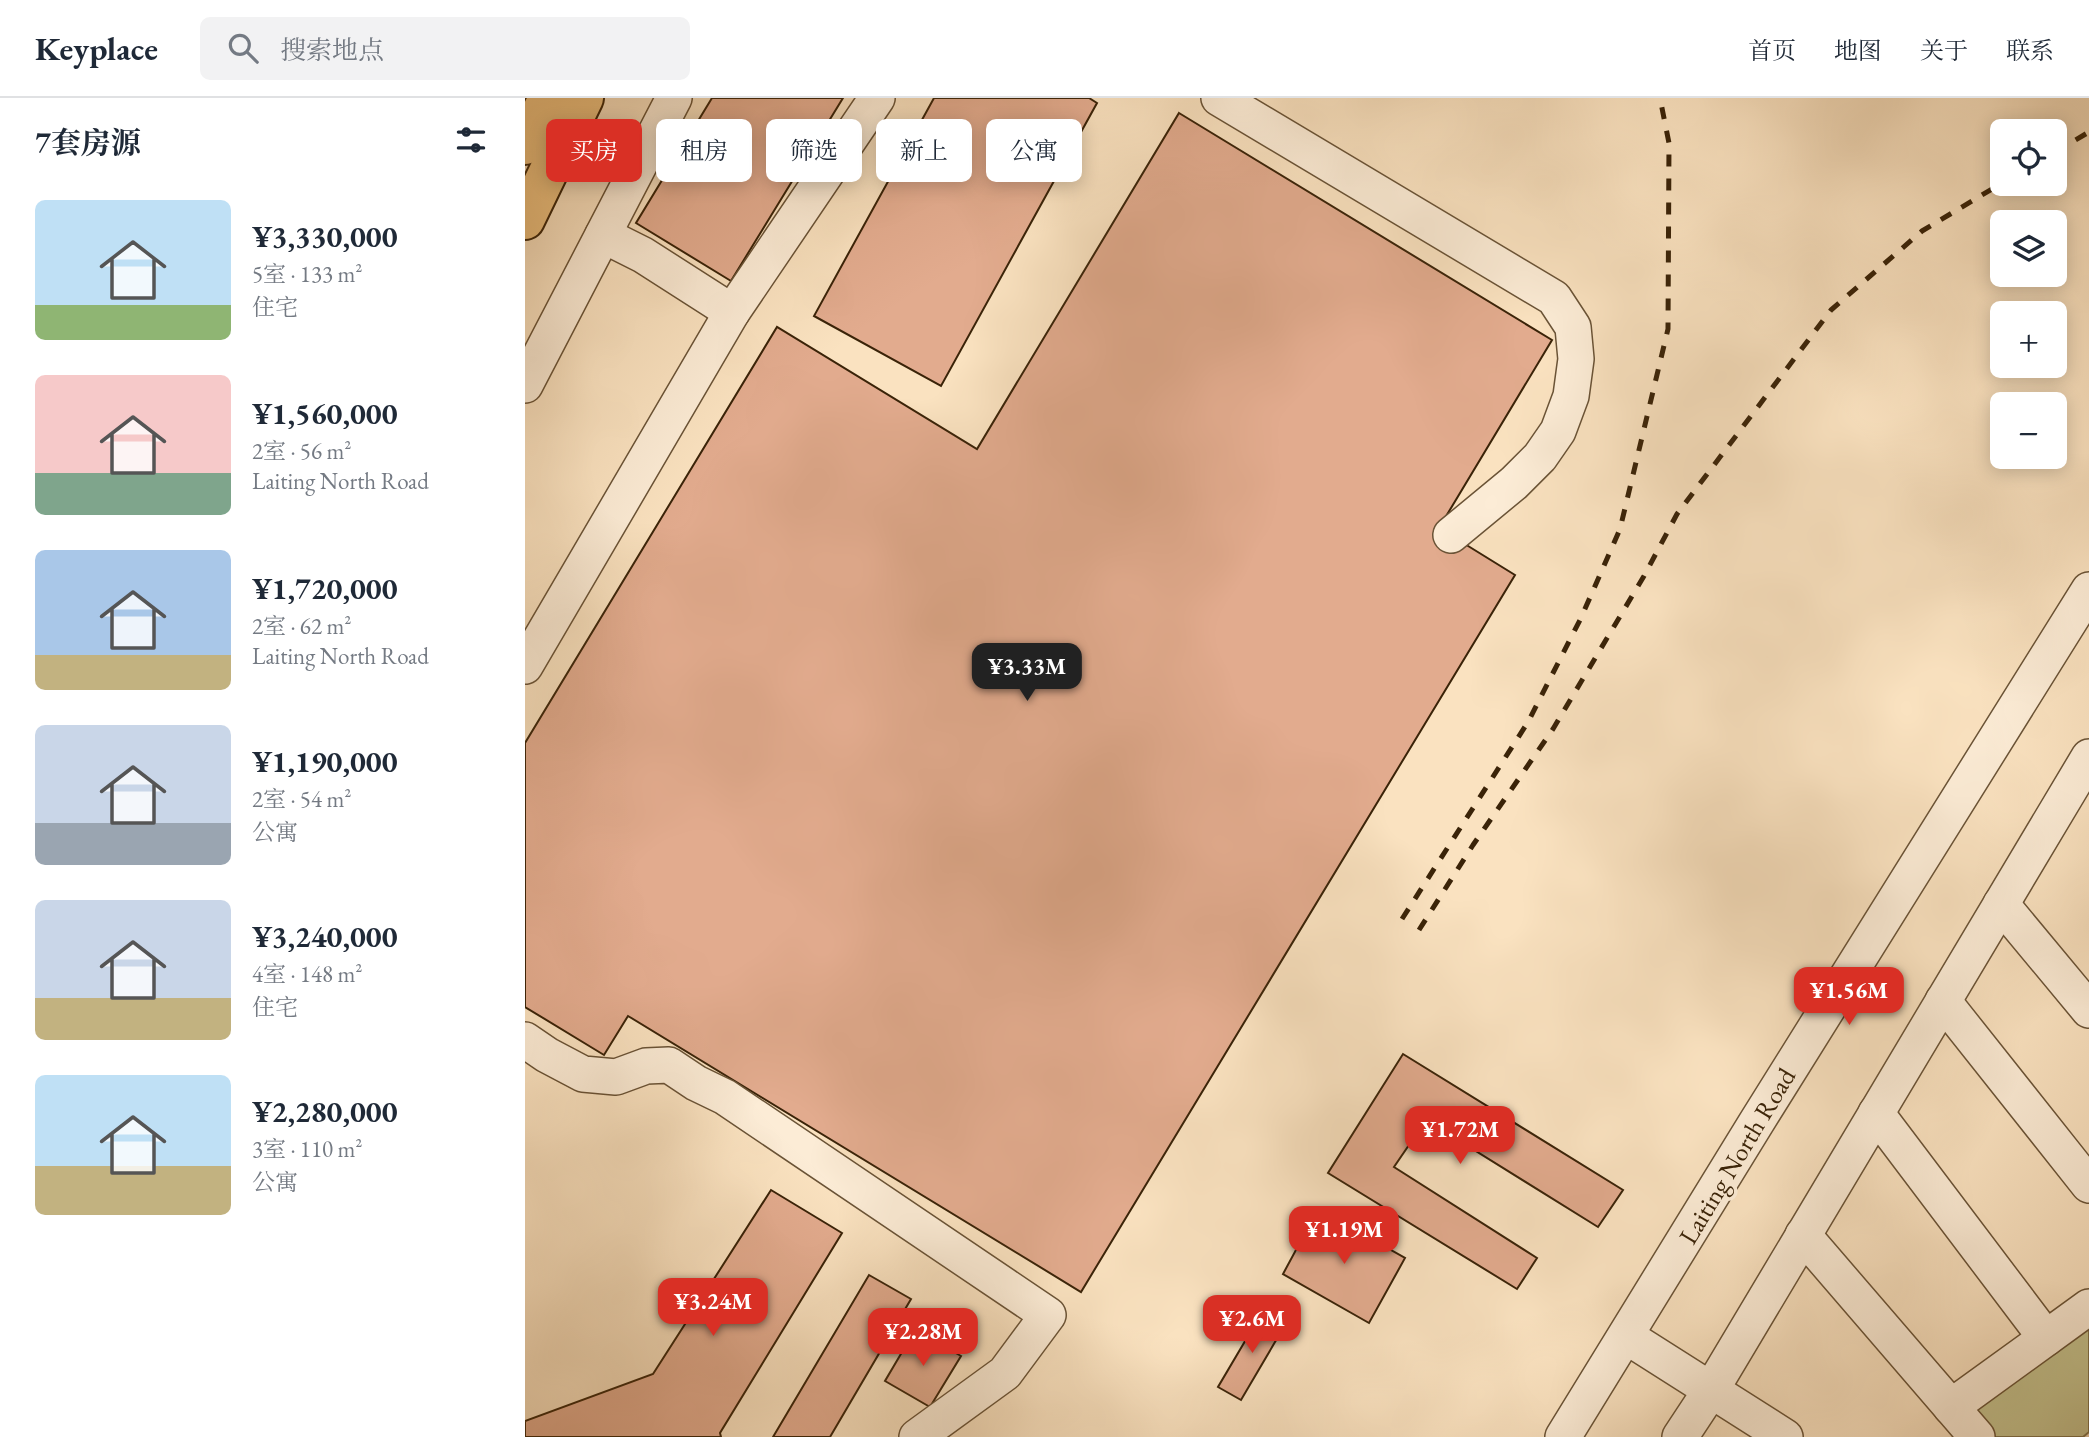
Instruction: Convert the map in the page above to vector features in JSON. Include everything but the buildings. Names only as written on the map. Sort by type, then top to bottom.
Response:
[{"type":"highway","points":[[525,145],[548,98]]},
{"type":"highway","points":[[525,220],[584,98]]},
{"type":"street","points":[[525,385],[674,98]]},
{"type":"street","points":[[525,666],[732,312],[877,98]]},
{"type":"street","points":[[1219,98],[1554,298],[1573,327],[1576,359],[1571,396],[1558,431],[1539,457],[1514,483],[1451,535]]},
{"type":"street","points":[[603,235],[654,262],[732,312]]},
{"type":"street","name":"Laiting North Road","points":[[1563,1437],[2089,590]]},
{"type":"street","points":[[1681,1437],[2001,904],[2086,769]]},
{"type":"street","points":[[2001,904],[2089,1010]]},
{"type":"street","points":[[1943,1001],[2089,1185]]},
{"type":"street","points":[[525,1040],[583,1074],[616,1077],[646,1066],[669,1065],[696,1083],[725,1097],[1048,1315],[1005,1373],[917,1437]]},
{"type":"street","points":[[1876,1113],[2046,1338]]},
{"type":"street","points":[[1803,1235],[1977,1437]]},
{"type":"street","points":[[1951,1407],[2089,1307]]},
{"type":"street","points":[[1626,1336],[1785,1437]]},
{"type":"shaded area","points":[[2089,1322],[2089,1432],[2083,1437],[1986,1437],[1969,1414]]},
{"type":"railway","points":[[1402,919],[1528,722],[1581,618],[1620,529],[1668,329],[1669,143],[1660,98]]},
{"type":"railway","points":[[2067,145],[2089,132]]},
{"type":"railway","points":[[1419,930],[1473,845],[1553,729],[1644,576],[1677,514],[1831,310],[1922,231],[1990,190]]}]
